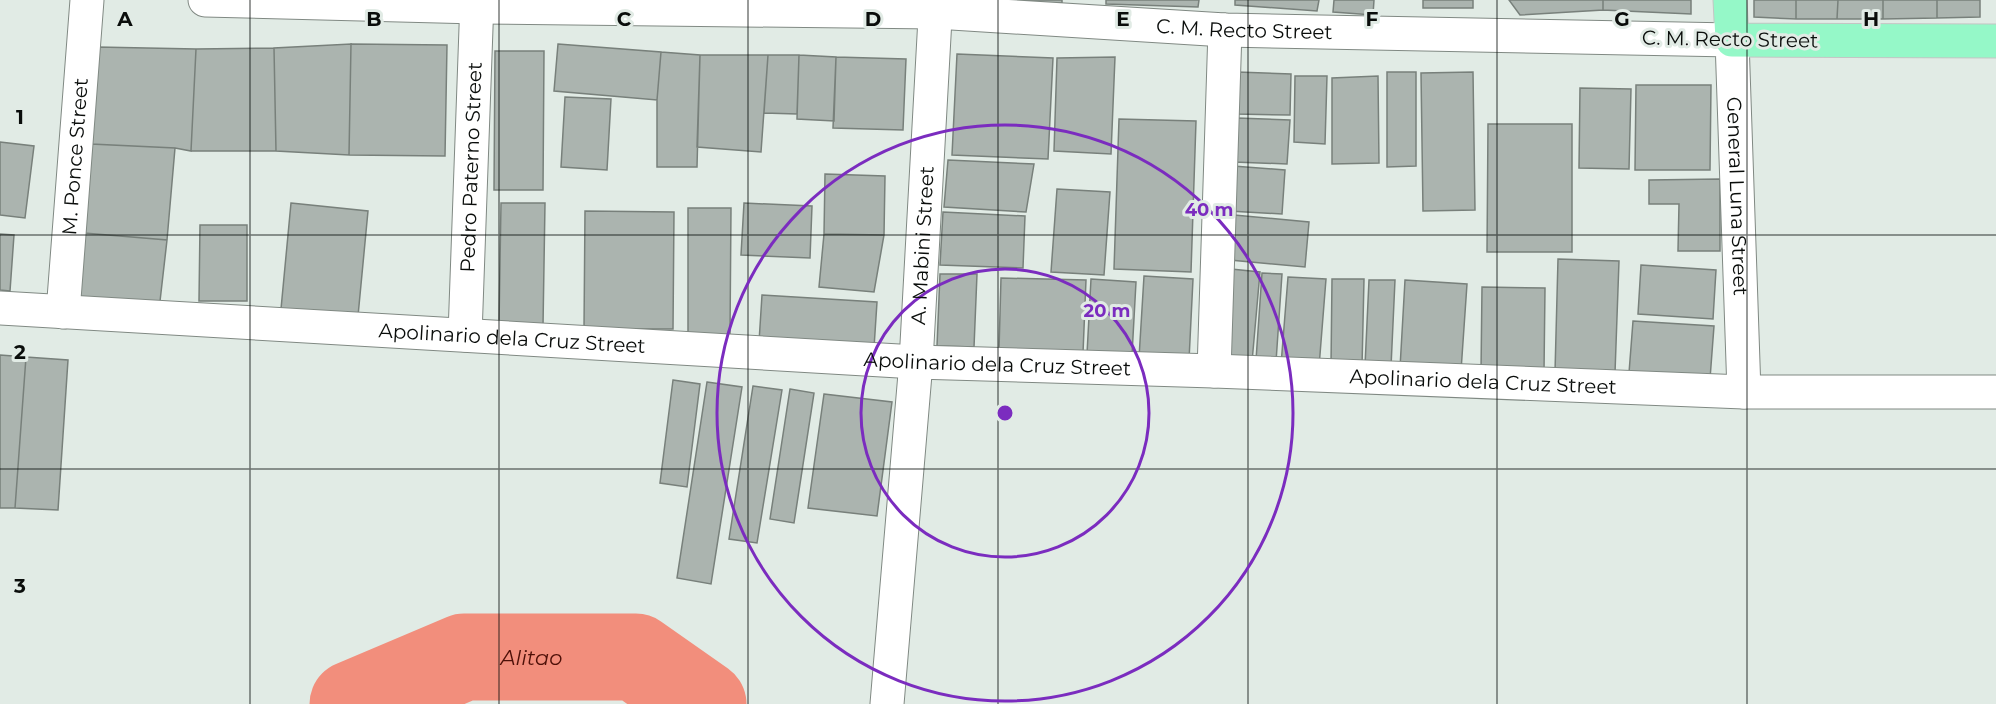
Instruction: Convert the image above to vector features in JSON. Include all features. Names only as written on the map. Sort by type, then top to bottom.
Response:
[{"type":"main road","name":"General Luna Street","points":[[1730,0],[1732,40]]},
{"type":"main road","name":"C. M. Recto Street","points":[[1732,40],[1996,41]]},
{"type":"street","name":"M. Ponce Street","points":[[63,312],[87,0]]},
{"type":"street","name":"C. M. Recto Street","points":[[205,0],[936,6],[1225,30],[1732,40]]},
{"type":"street","name":"Pedro Paterno Street","points":[[465,335],[477,4]]},
{"type":"street","name":"A. Mabini Street","points":[[887,704],[916,362],[936,6]]},
{"type":"street","points":[[1214,371],[1225,30]]},
{"type":"street","name":"General Luna Street","points":[[1732,40],[1744,392]]},
{"type":"street","name":"Apolinario dela Cruz Street","points":[[0,308],[916,362],[1744,392],[1996,392]]},
{"type":"building","points":[[989,0],[1062,0],[1062,3],[989,2]]},
{"type":"building","points":[[1106,0],[1199,0],[1198,7],[1106,4]]},
{"type":"building","points":[[1235,0],[1319,0],[1317,11],[1235,5]]},
{"type":"building","points":[[1334,0],[1374,0],[1373,15],[1333,12]]},
{"type":"building","points":[[1423,0],[1473,0],[1473,8],[1423,8]]},
{"type":"building","points":[[1509,0],[1603,0],[1603,10],[1520,15]]},
{"type":"building","points":[[1603,0],[1691,0],[1691,14],[1603,10]]},
{"type":"building","points":[[1754,0],[1796,0],[1796,19],[1754,17]]},
{"type":"building","points":[[1796,0],[1838,0],[1837,19],[1796,19]]},
{"type":"building","points":[[1838,0],[1883,0],[1883,19],[1837,19]]},
{"type":"building","points":[[1883,0],[1937,0],[1937,18],[1883,19]]},
{"type":"building","points":[[1937,0],[1980,0],[1980,17],[1937,18]]},
{"type":"building","points":[[351,44],[349,155],[276,151],[274,48]]},
{"type":"building","points":[[351,44],[447,45],[445,156],[349,155]]},
{"type":"building","points":[[558,44],[661,52],[657,100],[554,91]]},
{"type":"building","points":[[97,47],[196,49],[191,151],[175,148],[91,144]]},
{"type":"building","points":[[274,48],[276,151],[191,151],[196,49]]},
{"type":"building","points":[[495,51],[544,51],[543,190],[494,190]]},
{"type":"building","points":[[661,52],[700,55],[697,167],[657,167],[657,100]]},
{"type":"building","points":[[957,54],[1053,58],[1048,159],[952,155]]},
{"type":"building","points":[[700,55],[768,55],[761,152],[697,147]]},
{"type":"building","points":[[768,55],[799,55],[797,114],[764,113]]},
{"type":"building","points":[[799,55],[836,57],[834,121],[797,119]]},
{"type":"building","points":[[836,57],[906,59],[903,130],[833,128]]},
{"type":"building","points":[[1115,57],[1111,154],[1054,151],[1057,58]]},
{"type":"building","points":[[1237,72],[1291,74],[1290,115],[1236,114]]},
{"type":"building","points":[[1387,72],[1416,72],[1416,166],[1387,167]]},
{"type":"building","points":[[1473,72],[1475,210],[1423,211],[1421,73]]},
{"type":"building","points":[[1295,76],[1327,76],[1325,144],[1294,142]]},
{"type":"building","points":[[1378,76],[1379,163],[1332,164],[1332,78]]},
{"type":"building","points":[[1636,85],[1711,85],[1710,170],[1635,170]]},
{"type":"building","points":[[1580,88],[1631,89],[1629,169],[1579,168]]},
{"type":"building","points":[[565,97],[611,99],[607,170],[561,167]]},
{"type":"building","points":[[1237,118],[1290,120],[1287,164],[1234,162]]},
{"type":"building","points":[[1119,119],[1196,121],[1191,272],[1114,269]]},
{"type":"building","points":[[1488,124],[1572,124],[1572,252],[1487,252]]},
{"type":"building","points":[[0,142],[34,146],[25,218],[0,215]]},
{"type":"building","points":[[91,144],[175,148],[167,240],[84,233]]},
{"type":"building","points":[[948,160],[1034,164],[1026,212],[944,207]]},
{"type":"building","points":[[1233,166],[1285,170],[1282,214],[1229,211]]},
{"type":"building","points":[[825,174],[885,176],[884,235],[824,234]]},
{"type":"building","points":[[1720,179],[1720,251],[1678,251],[1679,204],[1649,204],[1649,180]]},
{"type":"building","points":[[1057,189],[1110,192],[1104,275],[1051,272]]},
{"type":"building","points":[[291,203],[368,211],[358,316],[281,309]]},
{"type":"building","points":[[501,203],[545,203],[543,326],[499,325]]},
{"type":"building","points":[[744,203],[812,206],[810,258],[741,255]]},
{"type":"building","points":[[688,208],[731,208],[730,335],[688,335]]},
{"type":"building","points":[[585,211],[674,212],[673,329],[584,329]]},
{"type":"building","points":[[943,212],[1025,216],[1023,268],[940,265]]},
{"type":"building","points":[[1234,215],[1309,222],[1305,267],[1230,260]]},
{"type":"building","points":[[200,225],[247,225],[247,301],[199,301]]},
{"type":"building","points":[[84,233],[167,240],[159,310],[79,303]]},
{"type":"building","points":[[0,234],[14,235],[10,291],[0,290]]},
{"type":"building","points":[[824,234],[884,235],[874,292],[819,287]]},
{"type":"building","points":[[1558,259],[1619,261],[1615,373],[1555,372]]},
{"type":"building","points":[[1641,265],[1716,270],[1713,319],[1638,314]]},
{"type":"building","points":[[1231,269],[1260,272],[1252,362],[1223,359]]},
{"type":"building","points":[[1262,273],[1282,274],[1276,362],[1256,360]]},
{"type":"building","points":[[940,274],[977,274],[974,347],[937,346]]},
{"type":"building","points":[[1144,276],[1193,279],[1189,360],[1139,358]]},
{"type":"building","points":[[1288,277],[1326,279],[1319,367],[1281,365]]},
{"type":"building","points":[[1001,278],[1086,280],[1083,353],[999,350]]},
{"type":"building","points":[[1091,279],[1136,282],[1132,355],[1087,354]]},
{"type":"building","points":[[1332,279],[1364,279],[1362,367],[1331,366]]},
{"type":"building","points":[[1369,280],[1395,280],[1391,367],[1365,366]]},
{"type":"building","points":[[1405,280],[1467,284],[1461,371],[1400,368]]},
{"type":"building","points":[[1482,287],[1545,288],[1544,372],[1481,372]]},
{"type":"building","points":[[762,295],[877,302],[874,348],[759,342]]},
{"type":"building","points":[[1633,321],[1714,326],[1710,379],[1629,373]]},
{"type":"building","points":[[0,355],[26,357],[15,508],[0,508]]},
{"type":"building","points":[[26,357],[68,360],[58,510],[15,508]]},
{"type":"building","points":[[673,380],[700,384],[687,487],[660,483]]},
{"type":"building","points":[[707,382],[742,387],[711,584],[677,578]]},
{"type":"building","points":[[753,386],[782,390],[757,543],[729,539]]},
{"type":"building","points":[[790,389],[814,393],[794,523],[770,519]]},
{"type":"building","points":[[824,394],[892,402],[877,516],[808,508]]},
{"type":"waterway","name":"Alitao","points":[[353,704],[464,657],[636,657],[703,704]]}]
